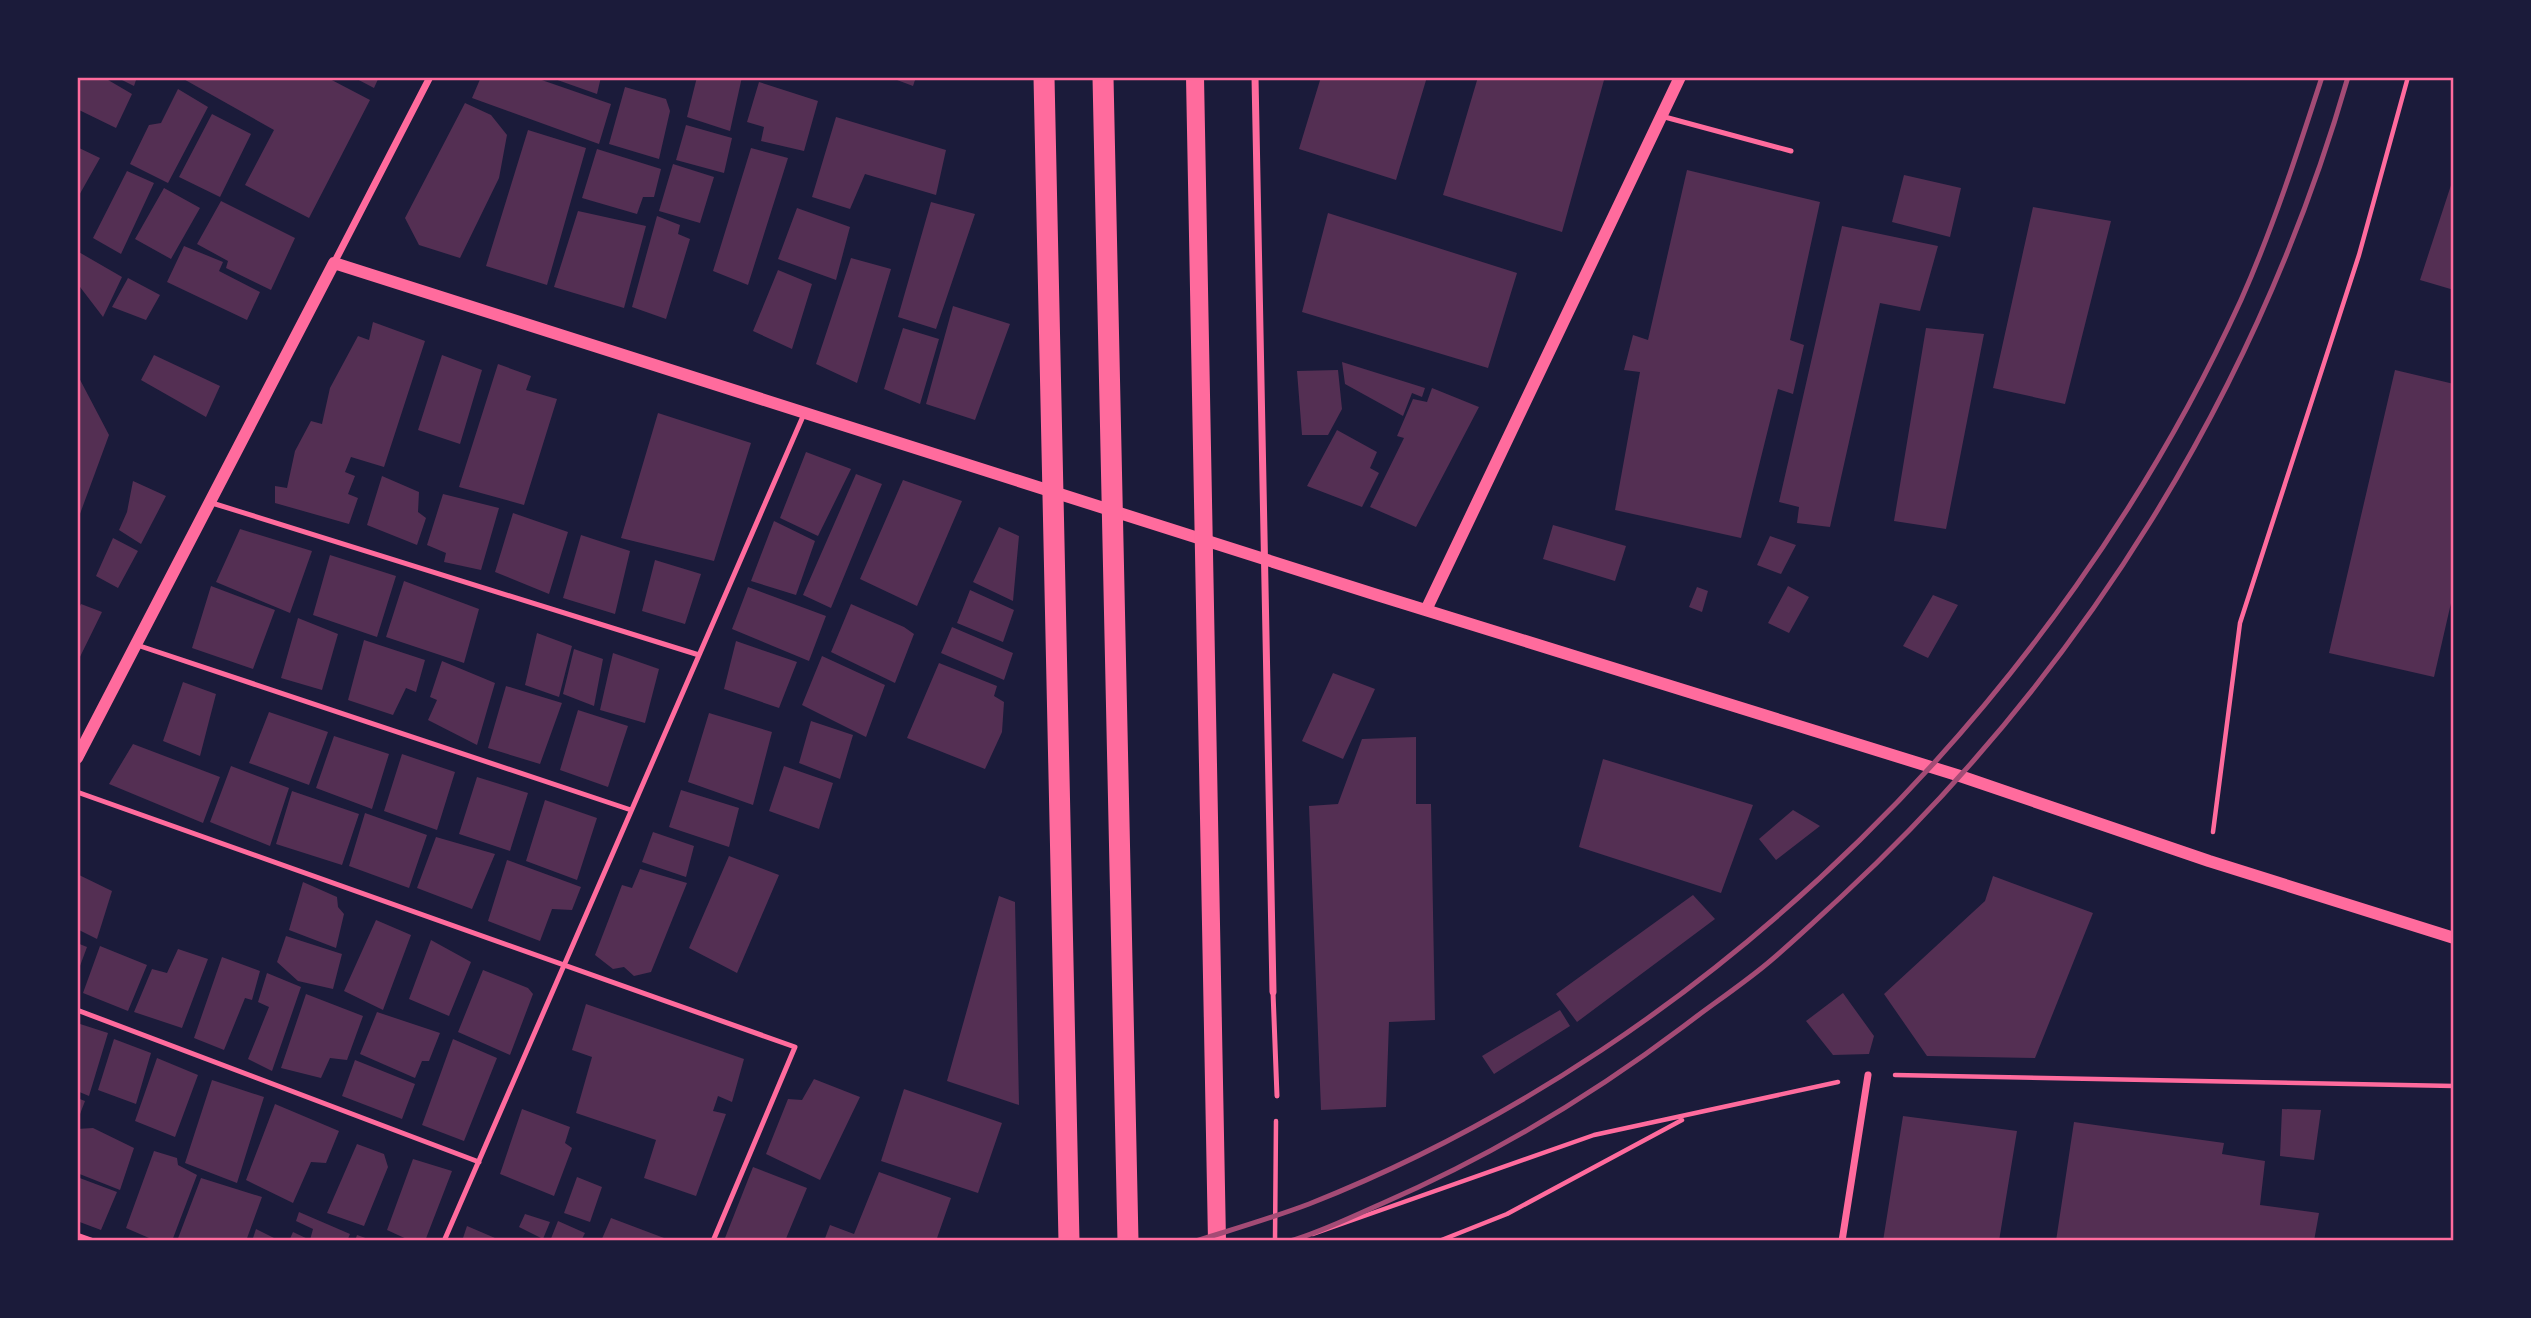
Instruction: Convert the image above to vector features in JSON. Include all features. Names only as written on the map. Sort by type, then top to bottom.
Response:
[{"type":"highway","points":[[1044,77],[1069,1241]]},
{"type":"highway","points":[[1103,77],[1128,1241]]},
{"type":"main road","points":[[1195,77],[1217,1241]]},
{"type":"street","points":[[77,758],[212,503],[430,77]]},
{"type":"street","points":[[1255,77],[1267,560],[1273,992]]},
{"type":"street","points":[[1426,610],[1680,77]]},
{"type":"street","points":[[334,263],[804,414],[1960,776],[2209,860],[2454,937]]},
{"type":"street","points":[[1842,1241],[1868,1075]]},
{"type":"lane","points":[[1661,116],[1791,151]]},
{"type":"lane","points":[[444,1241],[804,414]]},
{"type":"lane","points":[[212,503],[699,655]]},
{"type":"lane","points":[[137,645],[631,810]]},
{"type":"lane","points":[[77,792],[795,1047],[713,1241]]},
{"type":"lane","points":[[1273,992],[1277,1096]]},
{"type":"lane","points":[[77,1010],[480,1162]]},
{"type":"lane","points":[[77,1234],[94,1241]]},
{"type":"path","points":[[2209,860],[2240,623],[2359,255],[2407,77]]},
{"type":"path","points":[[1439,1241],[1507,1214],[1688,1117],[1868,1075],[2454,1086]]},
{"type":"path","points":[[1275,1241],[1277,1096]]},
{"type":"building","points":[[80,77],[103,77],[132,94],[116,128],[77,109],[77,82]]},
{"type":"building","points":[[116,77],[137,77],[134,86]]},
{"type":"building","points":[[180,77],[326,77],[370,100],[309,218],[245,185],[274,130]]},
{"type":"building","points":[[353,77],[379,77],[374,88]]},
{"type":"building","points":[[481,77],[533,77],[611,104],[599,144],[472,98]]},
{"type":"building","points":[[549,77],[601,77],[597,94]]},
{"type":"building","points":[[697,77],[742,77],[730,131],[687,117]]},
{"type":"building","points":[[889,77],[916,77],[913,86]]},
{"type":"building","points":[[1321,77],[1427,77],[1396,180],[1299,149]]},
{"type":"building","points":[[1478,77],[1596,77],[1604,80],[1562,232],[1443,195]]},
{"type":"building","points":[[759,82],[818,101],[804,151],[761,141],[764,127],[747,122]]},
{"type":"building","points":[[625,87],[666,99],[670,111],[659,159],[609,144]]},
{"type":"building","points":[[178,89],[208,107],[168,183],[130,164],[149,125],[161,123]]},
{"type":"building","points":[[465,103],[491,115],[507,135],[499,178],[460,258],[419,245],[405,218]]},
{"type":"building","points":[[212,114],[251,134],[220,197],[179,177]]},
{"type":"building","points":[[836,117],[946,150],[936,195],[865,174],[850,209],[812,197]]},
{"type":"building","points":[[686,125],[732,138],[724,173],[676,160]]},
{"type":"building","points":[[528,130],[586,148],[547,285],[486,266]]},
{"type":"building","points":[[77,147],[100,158],[77,199]]},
{"type":"building","points":[[751,148],[788,158],[748,285],[713,271]]},
{"type":"building","points":[[597,149],[661,169],[654,197],[643,197],[637,214],[582,198]]},
{"type":"building","points":[[673,164],[714,177],[700,223],[659,211]]},
{"type":"building","points":[[1687,170],[1820,202],[1790,340],[1804,345],[1793,394],[1778,389],[1741,538],[1615,510],[1640,372],[1624,370],[1633,335],[1648,340]]},
{"type":"building","points":[[127,171],[154,183],[121,254],[93,238]]},
{"type":"building","points":[[1904,175],[1961,188],[1950,237],[1892,222]]},
{"type":"building","points":[[2454,179],[2454,290],[2420,280]]},
{"type":"building","points":[[164,188],[200,208],[171,259],[135,239]]},
{"type":"building","points":[[221,201],[295,238],[271,290],[226,268],[228,261],[197,244]]},
{"type":"building","points":[[931,202],[975,214],[936,329],[898,317]]},
{"type":"building","points":[[2033,207],[2111,221],[2065,404],[1993,388]]},
{"type":"building","points":[[797,208],[850,227],[836,280],[778,259]]},
{"type":"building","points":[[578,211],[646,226],[624,308],[554,287]]},
{"type":"building","points":[[1328,213],[1517,273],[1488,368],[1302,312]]},
{"type":"building","points":[[657,216],[680,225],[678,234],[690,239],[666,319],[632,307]]},
{"type":"building","points":[[1842,226],[1938,246],[1920,311],[1880,303],[1830,527],[1797,523],[1799,507],[1779,502]]},
{"type":"building","points":[[184,246],[223,262],[219,271],[260,292],[247,320],[167,282]]},
{"type":"building","points":[[77,251],[122,277],[103,317],[77,283]]},
{"type":"building","points":[[851,258],[891,269],[857,383],[816,364]]},
{"type":"building","points":[[778,270],[812,284],[792,349],[753,331]]},
{"type":"building","points":[[128,278],[160,295],[146,320],[112,307]]},
{"type":"building","points":[[953,306],[1010,324],[975,420],[926,404]]},
{"type":"building","points":[[373,322],[425,341],[384,467],[351,457],[345,472],[355,476],[348,494],[358,498],[349,524],[275,503],[275,486],[287,488],[295,451],[311,421],[322,424],[330,388],[358,336],[369,340]]},
{"type":"building","points":[[903,328],[939,339],[920,404],[884,389]]},
{"type":"building","points":[[1926,328],[1984,334],[1946,529],[1894,521]]},
{"type":"building","points":[[154,355],[220,386],[206,417],[141,380]]},
{"type":"building","points":[[442,355],[482,370],[460,444],[418,430]]},
{"type":"building","points":[[1342,362],[1425,388],[1422,397],[1412,393],[1403,416],[1345,384]]},
{"type":"building","points":[[498,364],[531,376],[526,390],[557,399],[524,505],[459,487]]},
{"type":"building","points":[[1338,370],[1342,409],[1328,435],[1302,435],[1297,371]]},
{"type":"building","points":[[2395,370],[2454,384],[2454,590],[2434,677],[2329,653]]},
{"type":"building","points":[[77,374],[109,435],[77,522]]},
{"type":"building","points":[[1432,388],[1479,407],[1416,527],[1370,507],[1404,438],[1397,436],[1413,399],[1427,402]]},
{"type":"building","points":[[658,413],[751,443],[714,561],[621,538]]},
{"type":"building","points":[[1337,430],[1377,452],[1370,468],[1379,473],[1362,507],[1307,486]]},
{"type":"building","points":[[806,452],[851,469],[818,536],[780,518]]},
{"type":"building","points":[[856,474],[882,484],[831,608],[803,595]]},
{"type":"building","points":[[382,476],[419,492],[418,512],[426,518],[417,545],[367,525]]},
{"type":"building","points":[[903,480],[962,501],[917,606],[860,579]]},
{"type":"building","points":[[133,481],[166,496],[141,544],[119,530],[127,512]]},
{"type":"building","points":[[443,494],[499,508],[481,570],[444,562],[446,553],[427,545]]},
{"type":"building","points":[[513,513],[568,532],[549,594],[495,572]]},
{"type":"building","points":[[774,521],[815,541],[796,595],[751,581]]},
{"type":"building","points":[[1553,525],[1626,546],[1615,581],[1543,559]]},
{"type":"building","points":[[999,527],[1019,536],[1013,601],[973,582]]},
{"type":"building","points":[[240,529],[312,551],[290,613],[216,582]]},
{"type":"building","points":[[581,535],[630,551],[615,614],[563,598]]},
{"type":"building","points":[[1770,536],[1796,545],[1781,574],[1757,565]]},
{"type":"building","points":[[113,538],[138,551],[118,588],[96,576]]},
{"type":"building","points":[[330,555],[396,576],[377,637],[313,615]]},
{"type":"building","points":[[655,560],[701,574],[685,624],[642,611]]},
{"type":"building","points":[[404,581],[479,609],[464,663],[386,637]]},
{"type":"building","points":[[211,586],[275,610],[253,669],[192,648]]},
{"type":"building","points":[[1788,586],[1809,597],[1789,633],[1768,623]]},
{"type":"building","points":[[748,587],[826,616],[809,661],[732,629]]},
{"type":"building","points":[[1697,587],[1708,591],[1702,612],[1689,607]]},
{"type":"building","points":[[970,590],[1014,610],[1003,642],[957,623]]},
{"type":"building","points":[[1933,595],[1958,605],[1928,658],[1903,646]]},
{"type":"building","points":[[81,604],[102,612],[77,663],[77,612]]},
{"type":"building","points":[[851,604],[914,634],[895,683],[831,652]]},
{"type":"building","points":[[298,618],[338,634],[322,690],[281,678]]},
{"type":"building","points":[[952,627],[1013,653],[1004,680],[941,653]]},
{"type":"building","points":[[537,633],[572,646],[559,697],[525,685]]},
{"type":"building","points":[[364,640],[425,660],[416,692],[406,688],[393,715],[348,700]]},
{"type":"building","points":[[736,641],[797,662],[779,708],[724,689]]},
{"type":"building","points":[[574,649],[603,659],[594,706],[563,694]]},
{"type":"building","points":[[613,653],[659,669],[645,723],[600,710]]},
{"type":"building","points":[[822,656],[885,685],[866,737],[802,705]]},
{"type":"building","points":[[442,661],[495,683],[477,745],[428,720],[437,700],[430,697]]},
{"type":"building","points":[[939,663],[997,686],[994,696],[1004,702],[1002,732],[985,769],[907,738]]},
{"type":"building","points":[[1333,673],[1375,689],[1343,759],[1302,741]]},
{"type":"building","points":[[183,682],[216,694],[200,756],[163,741]]},
{"type":"building","points":[[506,686],[562,703],[540,764],[488,748]]},
{"type":"building","points":[[578,710],[628,726],[608,787],[560,770]]},
{"type":"building","points":[[269,712],[328,732],[309,785],[249,763]]},
{"type":"building","points":[[709,713],[772,732],[753,805],[688,782]]},
{"type":"building","points":[[811,721],[853,735],[840,779],[799,763]]},
{"type":"building","points":[[334,736],[389,754],[372,809],[316,788]]},
{"type":"building","points":[[1416,737],[1416,804],[1431,804],[1435,1020],[1389,1022],[1386,1107],[1321,1110],[1309,806],[1338,804],[1362,739]]},
{"type":"building","points":[[133,744],[220,777],[203,823],[109,784]]},
{"type":"building","points":[[402,754],[455,772],[437,830],[384,811]]},
{"type":"building","points":[[1603,759],[1753,805],[1721,893],[1579,847]]},
{"type":"building","points":[[231,766],[289,788],[270,846],[210,822]]},
{"type":"building","points":[[784,766],[833,783],[819,829],[769,811]]},
{"type":"building","points":[[477,777],[528,793],[510,851],[459,834]]},
{"type":"building","points":[[681,790],[739,808],[729,847],[669,827]]},
{"type":"building","points":[[292,791],[359,814],[342,865],[276,844]]},
{"type":"building","points":[[545,800],[597,818],[577,880],[526,861]]},
{"type":"building","points":[[1793,810],[1820,826],[1776,860],[1759,839]]},
{"type":"building","points":[[365,813],[427,835],[409,888],[349,866]]},
{"type":"building","points":[[653,832],[694,846],[686,877],[642,862]]},
{"type":"building","points":[[436,837],[495,854],[472,909],[417,888]]},
{"type":"building","points":[[729,856],[779,875],[737,973],[689,948]]},
{"type":"building","points":[[507,860],[581,887],[572,910],[552,909],[540,941],[488,921]]},
{"type":"building","points":[[640,869],[687,883],[651,972],[634,976],[624,967],[613,969],[595,955],[622,885],[632,888]]},
{"type":"building","points":[[77,874],[112,891],[97,939],[77,929]]},
{"type":"building","points":[[1993,876],[2093,913],[2035,1058],[1927,1056],[1884,994],[1985,901]]},
{"type":"building","points":[[303,882],[337,897],[338,907],[344,914],[336,948],[289,930]]},
{"type":"building","points":[[1693,895],[1715,919],[1577,1022],[1556,994]]},
{"type":"building","points":[[999,896],[1015,902],[1019,1105],[947,1081]]},
{"type":"building","points":[[376,920],[411,935],[383,1010],[344,991]]},
{"type":"building","points":[[286,936],[342,954],[333,989],[298,981],[277,962]]},
{"type":"building","points":[[431,940],[471,962],[449,1016],[409,999]]},
{"type":"building","points":[[77,943],[87,947],[77,974]]},
{"type":"building","points":[[100,946],[147,965],[128,1011],[83,993]]},
{"type":"building","points":[[178,949],[208,959],[182,1028],[134,1012],[152,969],[167,973]]},
{"type":"building","points":[[222,957],[260,971],[252,1000],[245,998],[224,1050],[194,1038]]},
{"type":"building","points":[[483,970],[528,988],[533,994],[510,1055],[458,1032]]},
{"type":"building","points":[[267,973],[301,987],[272,1071],[248,1059],[269,1007],[258,1002]]},
{"type":"building","points":[[1843,993],[1874,1036],[1869,1054],[1833,1055],[1806,1021]]},
{"type":"building","points":[[306,994],[363,1016],[347,1060],[330,1058],[321,1078],[281,1068]]},
{"type":"building","points":[[586,1004],[744,1059],[732,1102],[718,1096],[713,1111],[726,1114],[696,1196],[644,1178],[656,1140],[576,1113],[592,1057],[572,1050]]},
{"type":"building","points":[[1560,1010],[1570,1026],[1494,1074],[1482,1056]]},
{"type":"building","points":[[377,1012],[440,1033],[429,1061],[422,1061],[415,1078],[360,1054]]},
{"type":"building","points":[[77,1023],[108,1033],[89,1096],[77,1091]]},
{"type":"building","points":[[114,1039],[151,1053],[136,1104],[98,1090]]},
{"type":"building","points":[[453,1039],[497,1058],[464,1141],[422,1125]]},
{"type":"building","points":[[157,1058],[198,1075],[175,1137],[135,1121]]},
{"type":"building","points":[[355,1060],[415,1084],[402,1119],[342,1096]]},
{"type":"building","points":[[814,1079],[860,1097],[820,1180],[766,1154],[788,1099],[802,1100]]},
{"type":"building","points":[[212,1080],[264,1097],[237,1183],[185,1163]]},
{"type":"building","points":[[904,1089],[1002,1123],[978,1193],[881,1161]]},
{"type":"building","points":[[77,1098],[85,1101],[77,1122]]},
{"type":"building","points":[[275,1104],[339,1131],[326,1163],[311,1162],[293,1203],[246,1180]]},
{"type":"building","points":[[522,1109],[570,1127],[565,1143],[572,1148],[554,1196],[500,1174]]},
{"type":"building","points":[[2282,1109],[2321,1110],[2314,1160],[2280,1156]]},
{"type":"building","points":[[1903,1116],[2017,1131],[1999,1241],[1883,1241]]},
{"type":"building","points":[[2074,1122],[2224,1143],[2222,1154],[2265,1161],[2260,1205],[2319,1213],[2314,1241],[2056,1241]]},
{"type":"building","points":[[93,1128],[134,1148],[120,1190],[77,1173],[77,1129]]},
{"type":"building","points":[[357,1144],[384,1154],[388,1167],[364,1226],[327,1213]]},
{"type":"building","points":[[154,1151],[177,1158],[178,1165],[197,1175],[172,1241],[156,1241],[126,1228]]},
{"type":"building","points":[[413,1159],[452,1171],[425,1241],[411,1241],[387,1230]]},
{"type":"building","points":[[753,1167],[807,1188],[785,1241],[733,1241],[725,1238]]},
{"type":"building","points":[[879,1172],[951,1198],[936,1241],[824,1241],[830,1225],[854,1234]]},
{"type":"building","points":[[77,1177],[117,1192],[101,1230],[77,1221]]},
{"type":"building","points":[[577,1177],[602,1187],[590,1222],[564,1213]]},
{"type":"building","points":[[201,1178],[262,1197],[246,1241],[177,1241]]},
{"type":"building","points":[[299,1212],[350,1234],[347,1241],[289,1241],[293,1232],[310,1240],[313,1229],[296,1221]]},
{"type":"building","points":[[525,1214],[550,1222],[543,1239],[519,1227]]},
{"type":"building","points":[[611,1218],[672,1241],[601,1241]]},
{"type":"building","points":[[558,1221],[585,1233],[581,1241],[550,1241]]},
{"type":"building","points":[[467,1226],[502,1241],[462,1241]]},
{"type":"building","points":[[256,1229],[280,1241],[252,1241]]},
{"type":"building","points":[[357,1235],[374,1241],[355,1241]]},
{"type":"railway","points":[[1196,1241],[1309,1204],[1458,1135],[1601,1051],[1735,952],[1860,840],[1974,718],[2076,586],[2166,446],[2253,273],[2322,77]]},
{"type":"railway","points":[[1290,1241],[1336,1224],[1461,1166],[1538,1124],[1612,1077],[1773,959],[1929,810],[2010,718],[2084,622],[2151,521],[2211,416],[2264,306],[2310,193],[2348,77]]}]
